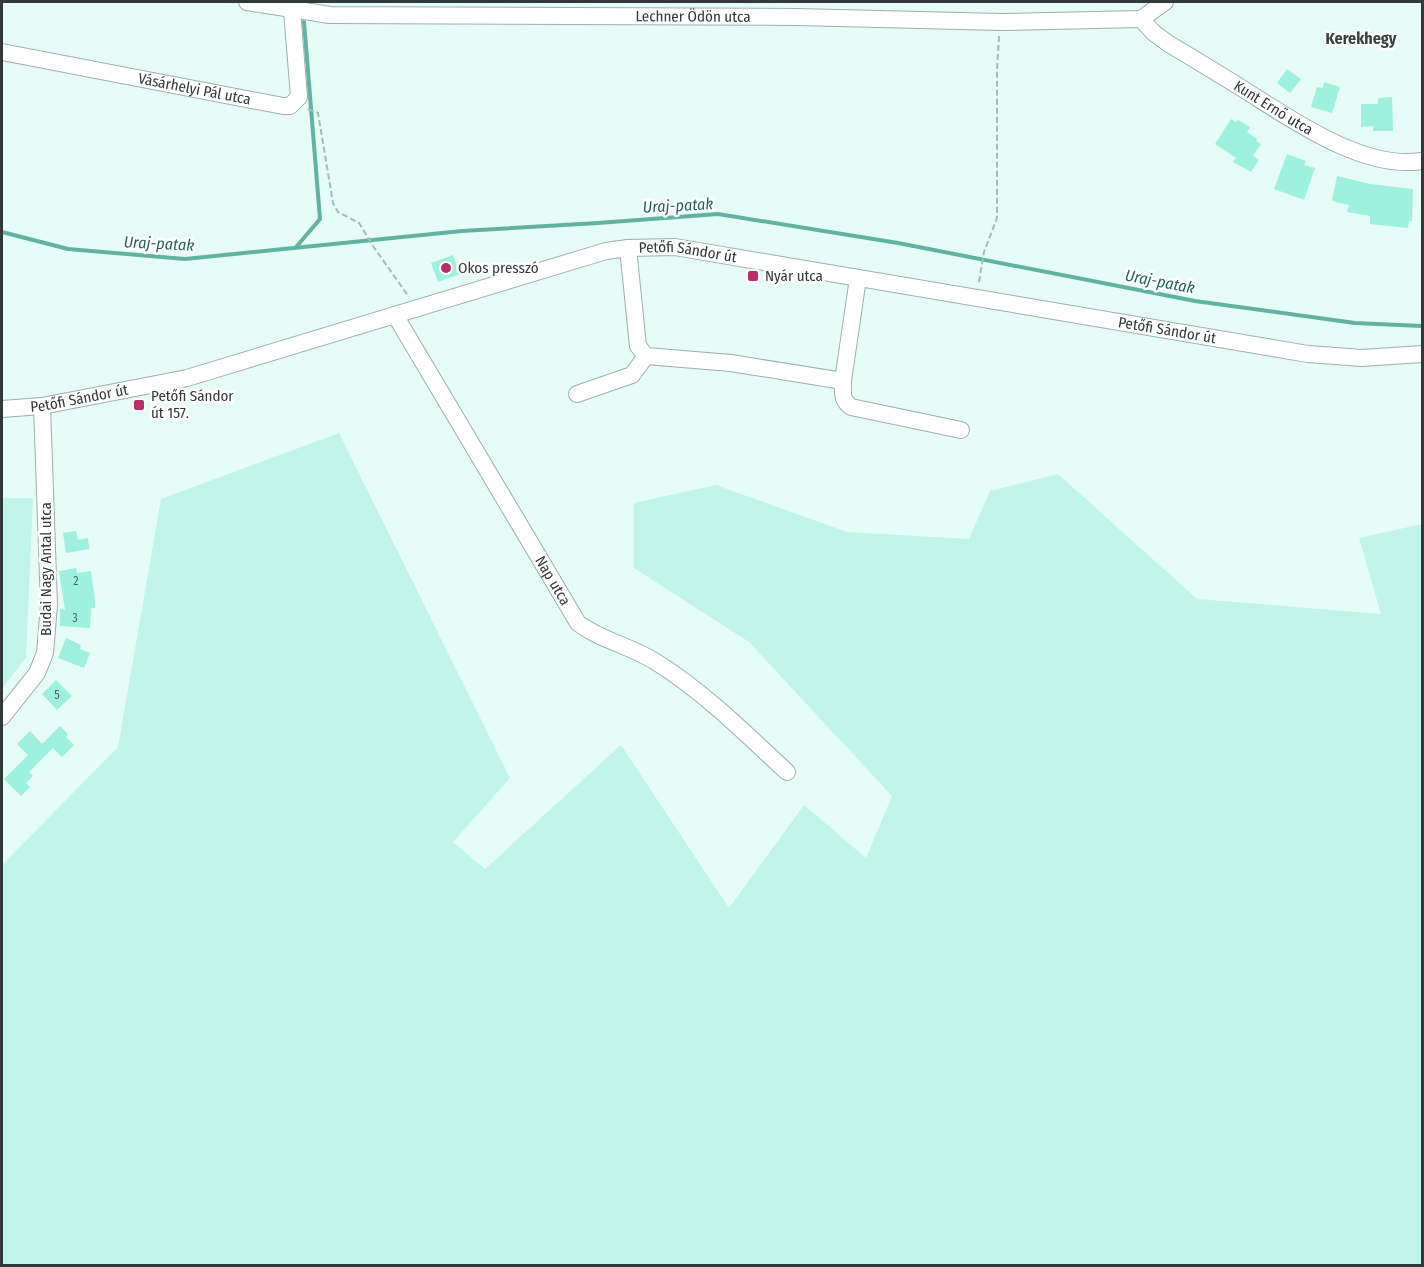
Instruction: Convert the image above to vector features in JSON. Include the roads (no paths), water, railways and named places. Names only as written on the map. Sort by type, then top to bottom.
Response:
[{"type":"street","name":"Lechner Ödön utca","points":[[247,2],[330,15],[797,17],[1001,22],[1141,19]]},
{"type":"street","points":[[1141,19],[1165,2]]},
{"type":"street","name":"Vásárhelyi Pál utca","points":[[2,52],[290,106],[299,97],[292,10]]},
{"type":"street","name":"Kunt Ernő utca","points":[[1141,19],[1169,44],[1306,128],[1356,151],[1387,160],[1422,161]]},
{"type":"street","name":"Petőfi Sándor út","points":[[2,409],[42,406],[187,378],[573,260],[628,248],[675,247],[1308,354],[1362,358],[1422,354]]},
{"type":"street","points":[[628,248],[638,346],[646,356],[731,363],[843,381]]},
{"type":"street","points":[[858,278],[843,381],[843,398],[851,407],[961,430]]},
{"type":"street","name":"Nap utca","points":[[395,315],[578,623],[588,631],[639,651],[694,688],[787,772]]},
{"type":"street","points":[[577,394],[632,375],[646,356]]},
{"type":"street","name":"Budai Nagy Antal utca","points":[[2,717],[37,673],[45,653],[49,605],[42,406]]},
{"type":"waterway","points":[[297,246],[320,219],[304,22]]},
{"type":"waterway","name":"Uraj-patak","points":[[2,232],[68,249],[185,259],[462,231],[718,214],[898,243],[1195,301],[1355,323],[1422,326]]},
{"type":"place","name":"Okos presszó","points":[[446,268]]},
{"type":"place","name":"Nyár utca","points":[[753,276]]},
{"type":"place","name":"Petőfi Sándor út 157.","points":[[139,405]]},
{"type":"district","name":"Kerekhegy","points":[[1361,38]]}]
